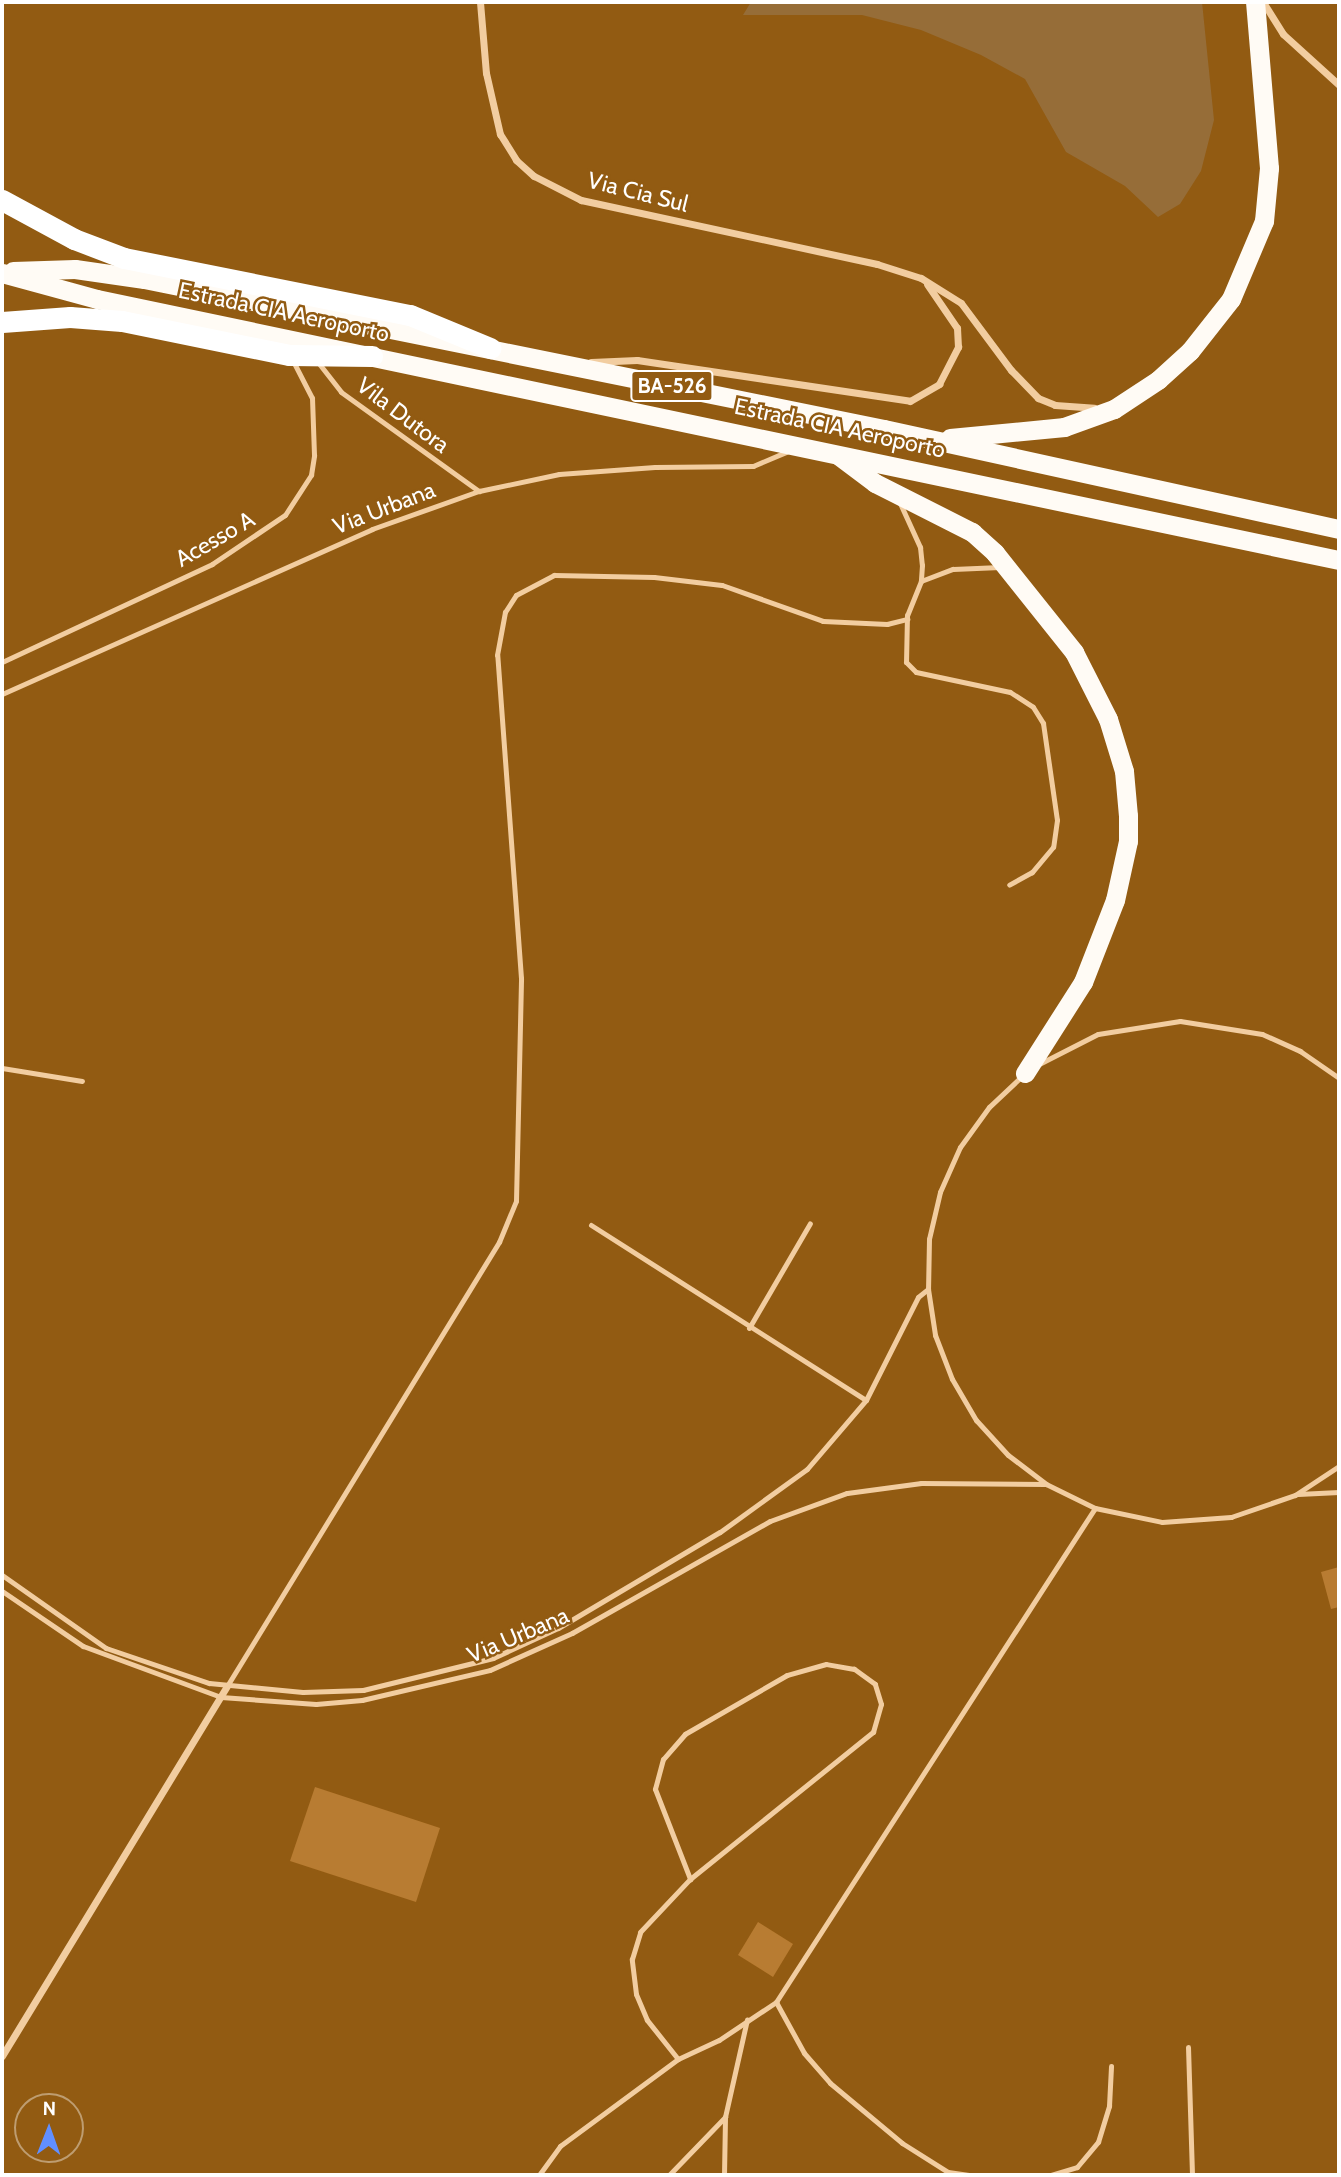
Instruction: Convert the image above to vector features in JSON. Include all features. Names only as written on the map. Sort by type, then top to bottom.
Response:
[{"type":"highway","points":[[933,440],[1064,427],[1114,409],[1158,380],[1208,332],[1231,299],[1255,250],[1264,221],[1269,168],[1255,2]]},
{"type":"highway","points":[[2,200],[74,239],[124,258],[410,315],[490,348]]},
{"type":"highway","name":"Estrada CIA Aeroporto","points":[[2,272],[75,269],[144,279],[933,440],[1339,529]]},
{"type":"highway","name":"Estrada CIA Aeroporto","points":[[2,272],[97,299],[800,443],[1339,560]]},
{"type":"highway","points":[[2,322],[70,317],[122,321],[289,355],[315,358],[372,356]]},
{"type":"highway","points":[[832,451],[895,492],[972,532],[1010,568],[1074,652],[1099,694],[1124,771],[1128,841],[1101,939],[1083,982],[1025,1073]]},
{"type":"street","name":"Via Cia Sul","points":[[480,2],[486,73],[499,134],[516,160],[554,189],[650,216],[877,264],[921,278],[961,303],[1011,370],[1038,398],[1073,408],[1114,409]]},
{"type":"street","points":[[1263,2],[1283,34],[1339,85]]},
{"type":"street","points":[[564,364],[637,360],[910,401],[939,384],[958,347],[957,328],[947,309],[921,278]]},
{"type":"street","points":[[2,2056],[227,1686]]},
{"type":"lane","name":"Acesso A","points":[[2,662],[212,564],[285,515],[312,475],[314,438],[312,398],[289,355]]},
{"type":"lane","name":"Vila Dutora","points":[[315,358],[341,392],[479,491]]},
{"type":"lane","name":"Via Urbana","points":[[2,694],[372,529],[479,491],[559,474],[753,466],[800,443]]},
{"type":"lane","points":[[895,492],[920,547],[922,581],[907,619],[906,663],[916,672],[1010,692],[1032,707],[1043,723],[1058,820],[1053,847],[1032,872],[1009,885]]},
{"type":"lane","points":[[922,581],[953,569],[1010,568]]},
{"type":"lane","points":[[227,1686],[499,1242],[516,1201],[521,978],[497,655],[505,612],[516,595],[554,575],[654,577],[722,585],[823,621],[887,624],[907,619]]},
{"type":"lane","points":[[1339,1078],[1300,1051],[1262,1034],[1180,1021],[1098,1034],[1060,1051],[1025,1073],[989,1107],[960,1147],[940,1192],[929,1239],[928,1289],[936,1335],[964,1400],[1008,1455],[1045,1484],[1095,1508],[1162,1522],[1231,1517],[1295,1495],[1339,1466]]},
{"type":"lane","points":[[2,1068],[82,1081]]},
{"type":"lane","points":[[749,1328],[810,1223]]},
{"type":"lane","points":[[591,1225],[866,1400]]},
{"type":"lane","name":"Via Urbana","points":[[2,1576],[106,1648],[227,1686],[303,1692],[363,1690],[493,1658],[558,1628],[720,1532],[807,1469],[866,1400],[918,1297],[928,1289]]},
{"type":"lane","name":"Via Urbana","points":[[2,1591],[83,1646],[221,1697],[316,1704],[428,1687],[490,1670],[572,1633],[770,1521],[847,1493],[921,1483],[1045,1484]]},
{"type":"lane","points":[[1295,1495],[1339,1492]]},
{"type":"lane","points":[[539,2175],[560,2146],[678,2059],[719,2040],[776,2002],[1095,1508]]},
{"type":"lane","points":[[678,2059],[647,2020],[636,1994],[632,1959],[640,1932],[690,1879],[873,1732],[880,1722],[881,1704],[875,1684],[854,1669],[826,1664],[787,1675],[685,1734],[663,1759],[654,1789],[690,1879]]},
{"type":"lane","points":[[776,2002],[804,2053],[830,2083],[902,2143],[948,2172],[969,2175]]},
{"type":"lane","points":[[724,2175],[725,2117],[747,2019]]},
{"type":"lane","points":[[1188,2047],[1192,2175]]},
{"type":"lane","points":[[1051,2175],[1077,2167],[1098,2142],[1109,2106],[1111,2066]]},
{"type":"lane","points":[[669,2175],[725,2117]]},
{"type":"shaded area","points":[[751,2],[1202,2],[1214,120],[1201,171],[1180,204],[1158,217],[1125,186],[1066,152],[1025,79],[981,55],[921,30],[862,15],[743,15]]},
{"type":"building","points":[[1339,1567],[1339,1607],[1331,1609],[1321,1572]]},
{"type":"building","points":[[315,1787],[440,1828],[416,1902],[290,1861]]},
{"type":"building","points":[[758,1922],[793,1944],[773,1977],[738,1955]]}]
